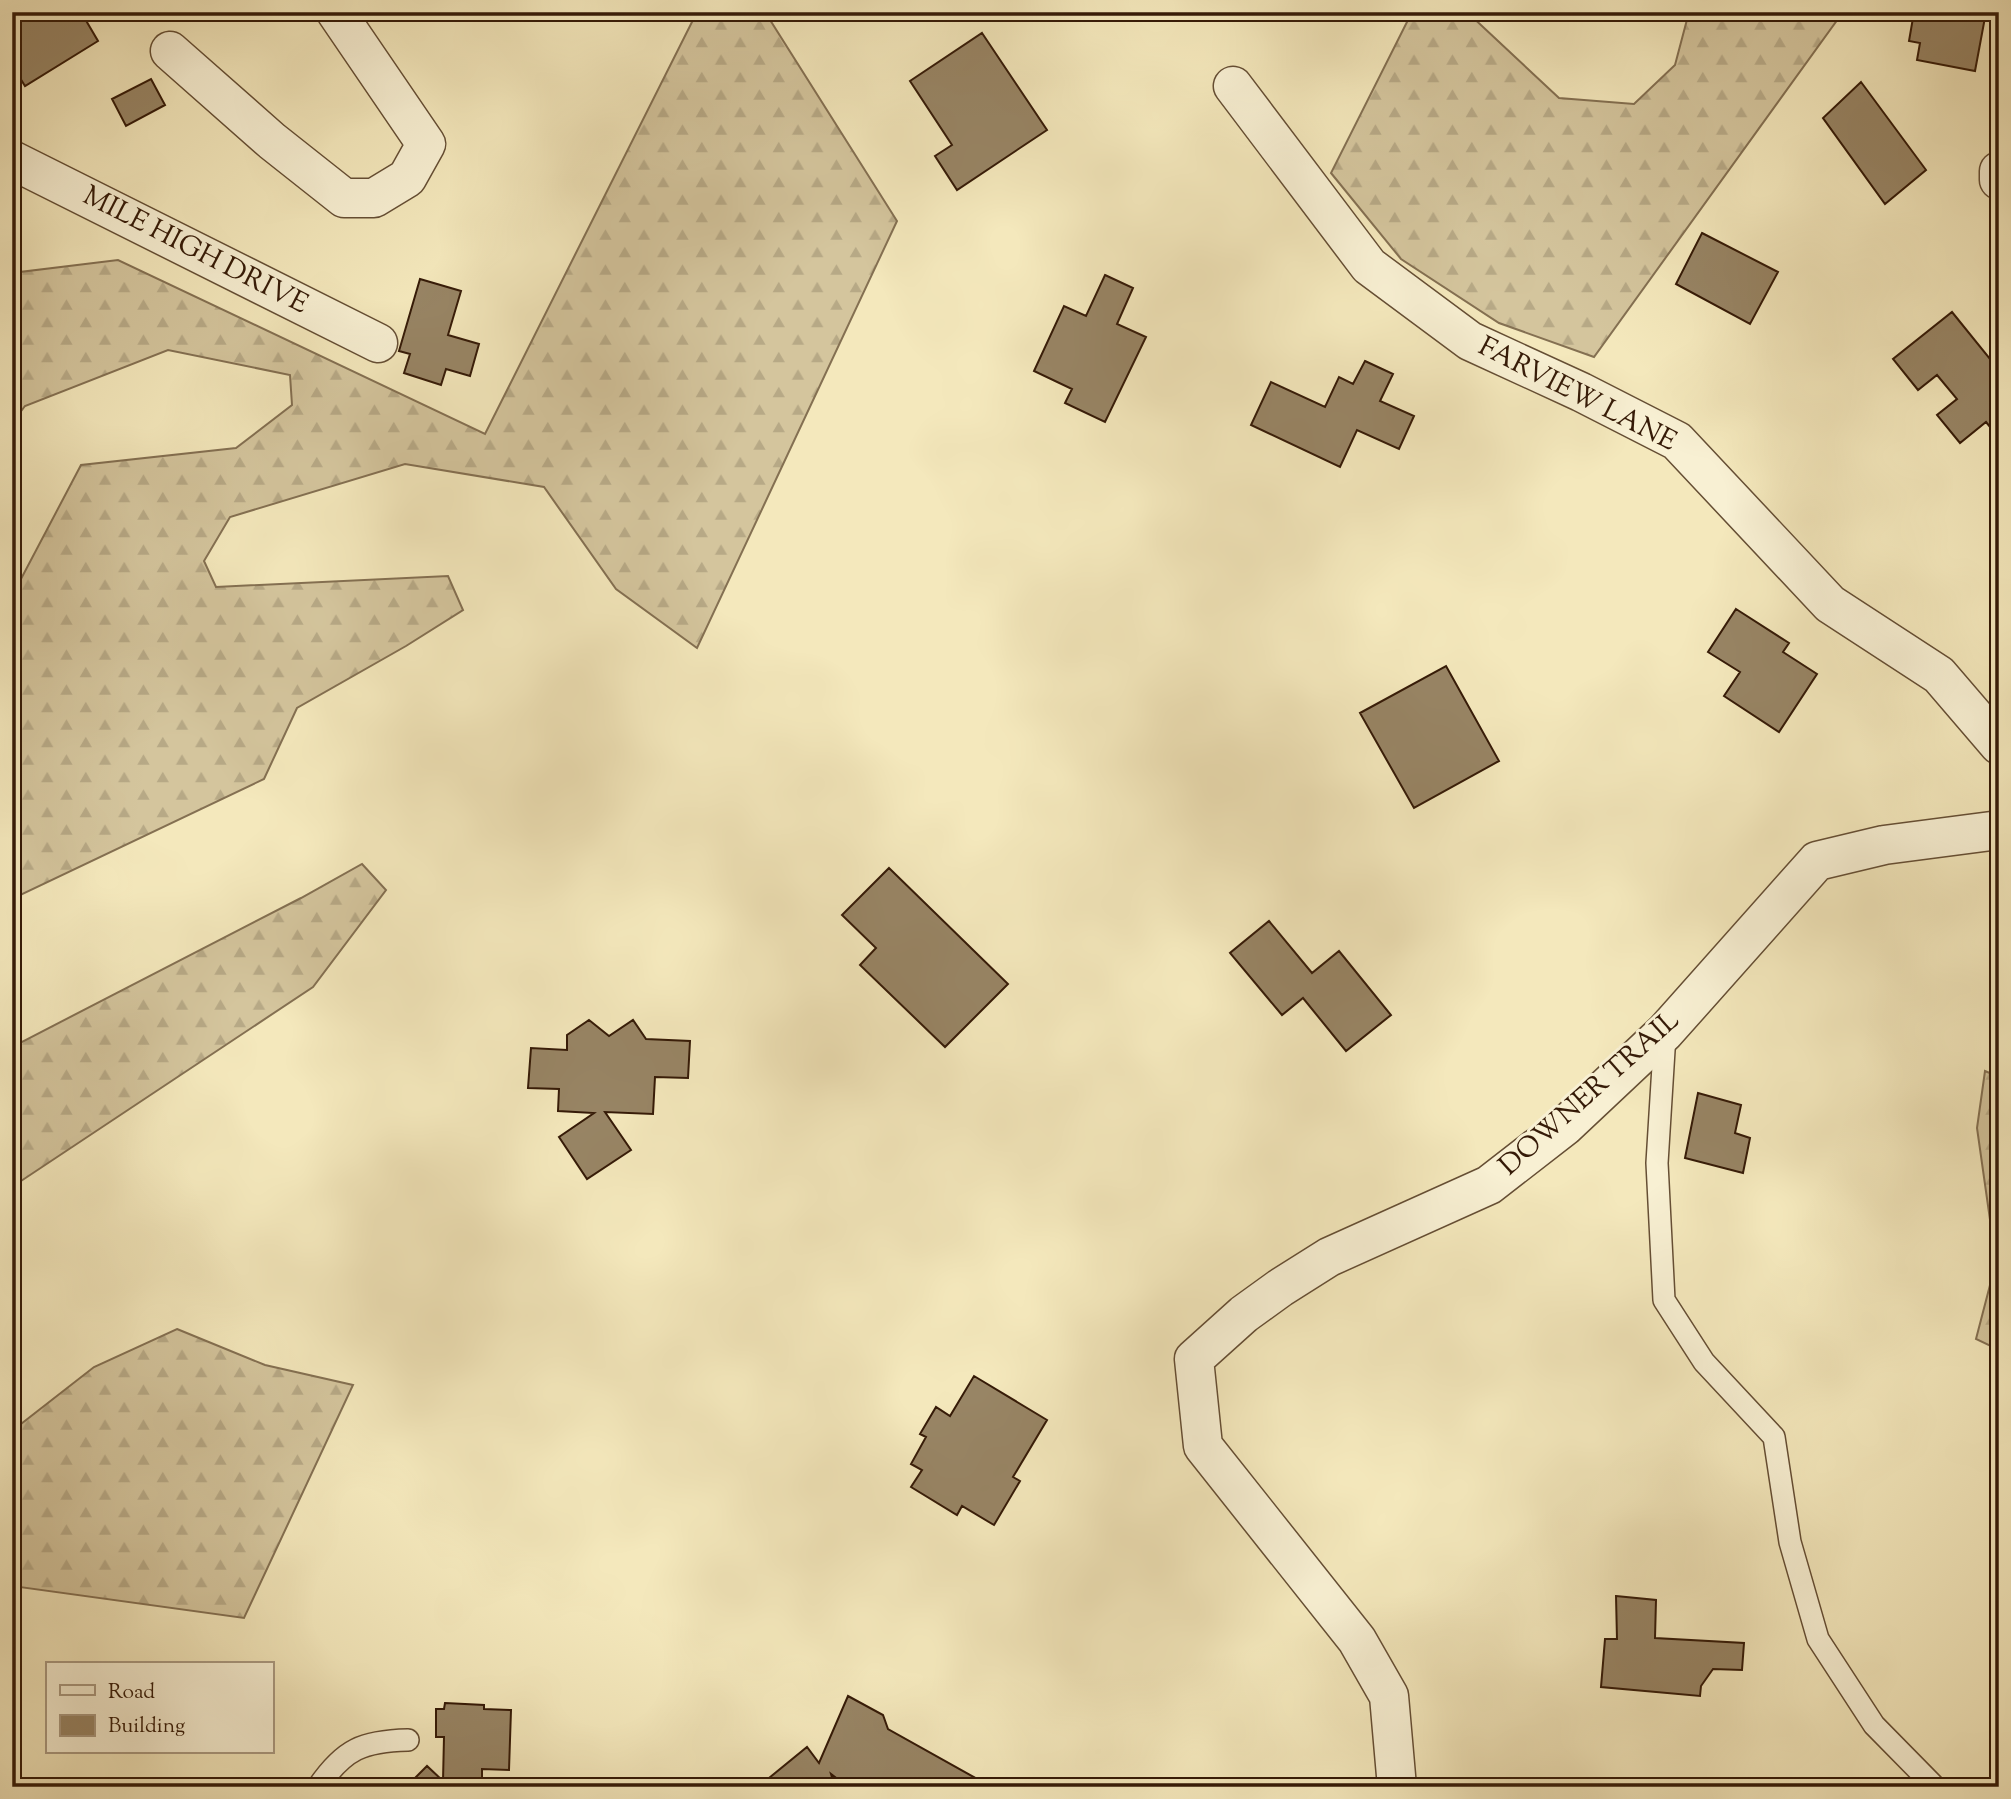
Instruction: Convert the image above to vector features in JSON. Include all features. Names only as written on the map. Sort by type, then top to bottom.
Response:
[{"type":"street","points":[[170,51],[272,141],[344,198],[374,198],[407,178],[426,144],[336,12]]},
{"type":"street","name":"FARVIEW LANE","points":[[1233,86],[1368,266],[1470,341],[1581,392],[1676,441],[1830,604],[1939,675],[1999,745]]},
{"type":"street","name":"MILE HIGH DRIVE","points":[[12,160],[378,343]]},
{"type":"street","points":[[1999,171],[1999,180]]},
{"type":"street","name":"DOWNER TRAIL","points":[[1397,1787],[1389,1696],[1357,1640],[1203,1446],[1194,1359],[1244,1314],[1329,1257],[1489,1185],[1565,1126],[1665,1032],[1817,861],[1884,845],[1999,830]]},
{"type":"lane","points":[[1665,1032],[1657,1163],[1664,1300],[1704,1362],[1774,1437],[1790,1542],[1818,1639],[1874,1725],[1935,1787]]},
{"type":"lane","points":[[318,1787],[342,1758],[376,1741],[408,1740]]},
{"type":"green space","points":[[697,12],[765,12],[897,221],[697,648],[616,589],[544,487],[405,464],[230,517],[204,561],[216,587],[448,576],[463,610],[297,708],[264,779],[12,899],[12,596],[81,465],[236,448],[292,405],[290,375],[168,350],[25,406],[12,423],[12,273],[118,260],[485,434]]},
{"type":"green space","points":[[1412,12],[1467,12],[1559,98],[1634,104],[1675,65],[1689,12],[1843,12],[1594,357],[1499,323],[1401,259],[1331,173]]},
{"type":"green space","points":[[362,864],[386,890],[313,987],[12,1187],[12,1047]]},
{"type":"green space","points":[[1985,1071],[1999,1077],[1999,1350],[1976,1339],[1996,1262],[1977,1128]]},
{"type":"green space","points":[[177,1329],[265,1365],[353,1385],[244,1618],[12,1586],[12,1431],[94,1367]]},
{"type":"building","points":[[12,12],[81,12],[98,41],[25,86],[12,65]]},
{"type":"building","points":[[1914,12],[1986,12],[1975,71],[1917,60],[1920,43],[1909,41]]},
{"type":"building","points":[[982,33],[1047,130],[957,190],[935,156],[952,145],[910,81]]},
{"type":"building","points":[[151,79],[165,105],[126,126],[112,99]]},
{"type":"building","points":[[1861,82],[1926,170],[1885,204],[1823,118]]},
{"type":"building","points":[[1702,233],[1778,272],[1750,324],[1676,284]]},
{"type":"building","points":[[1105,275],[1133,288],[1117,324],[1146,337],[1105,422],[1065,403],[1072,389],[1034,371],[1064,306],[1086,316]]},
{"type":"building","points":[[420,279],[461,291],[448,335],[479,344],[470,376],[446,369],[441,385],[404,373],[410,354],[399,351]]},
{"type":"building","points":[[1952,312],[1999,370],[1999,438],[1986,422],[1960,443],[1937,415],[1957,399],[1937,375],[1918,390],[1893,359]]},
{"type":"building","points":[[1365,361],[1393,374],[1380,401],[1414,416],[1399,449],[1357,430],[1340,467],[1251,425],[1271,382],[1325,407],[1339,377],[1353,384]]},
{"type":"building","points":[[1736,609],[1789,643],[1783,652],[1817,674],[1779,732],[1724,696],[1740,672],[1708,652]]},
{"type":"building","points":[[1446,666],[1499,761],[1414,808],[1360,713]]},
{"type":"building","points":[[889,868],[1008,984],[945,1047],[860,965],[876,948],[842,915]]},
{"type":"building","points":[[1269,921],[1312,973],[1339,951],[1391,1015],[1346,1051],[1303,998],[1282,1015],[1230,953]]},
{"type":"building","points":[[589,1020],[609,1036],[633,1020],[646,1039],[690,1041],[688,1078],[655,1077],[653,1114],[605,1112],[631,1150],[587,1179],[559,1137],[594,1113],[558,1111],[559,1089],[528,1088],[531,1048],[567,1050],[567,1035]]},
{"type":"building","points":[[1698,1093],[1741,1105],[1735,1133],[1750,1138],[1743,1173],[1685,1158]]},
{"type":"building","points":[[974,1376],[1047,1420],[1013,1477],[1020,1481],[994,1525],[962,1506],[957,1515],[911,1487],[922,1470],[911,1464],[926,1437],[920,1434],[936,1407],[950,1416]]},
{"type":"building","points":[[1616,1596],[1656,1600],[1655,1638],[1744,1643],[1742,1670],[1713,1669],[1701,1686],[1700,1696],[1601,1687],[1605,1639],[1617,1639]]},
{"type":"building","points":[[848,1696],[883,1715],[888,1729],[979,1780],[976,1787],[870,1787],[867,1784],[865,1787],[848,1787],[831,1774],[835,1787],[758,1787],[807,1747],[819,1763]]},
{"type":"building","points":[[445,1703],[484,1705],[484,1709],[511,1710],[509,1770],[482,1769],[482,1787],[420,1787],[413,1780],[427,1766],[443,1781],[444,1737],[436,1737],[436,1709],[444,1709]]}]
